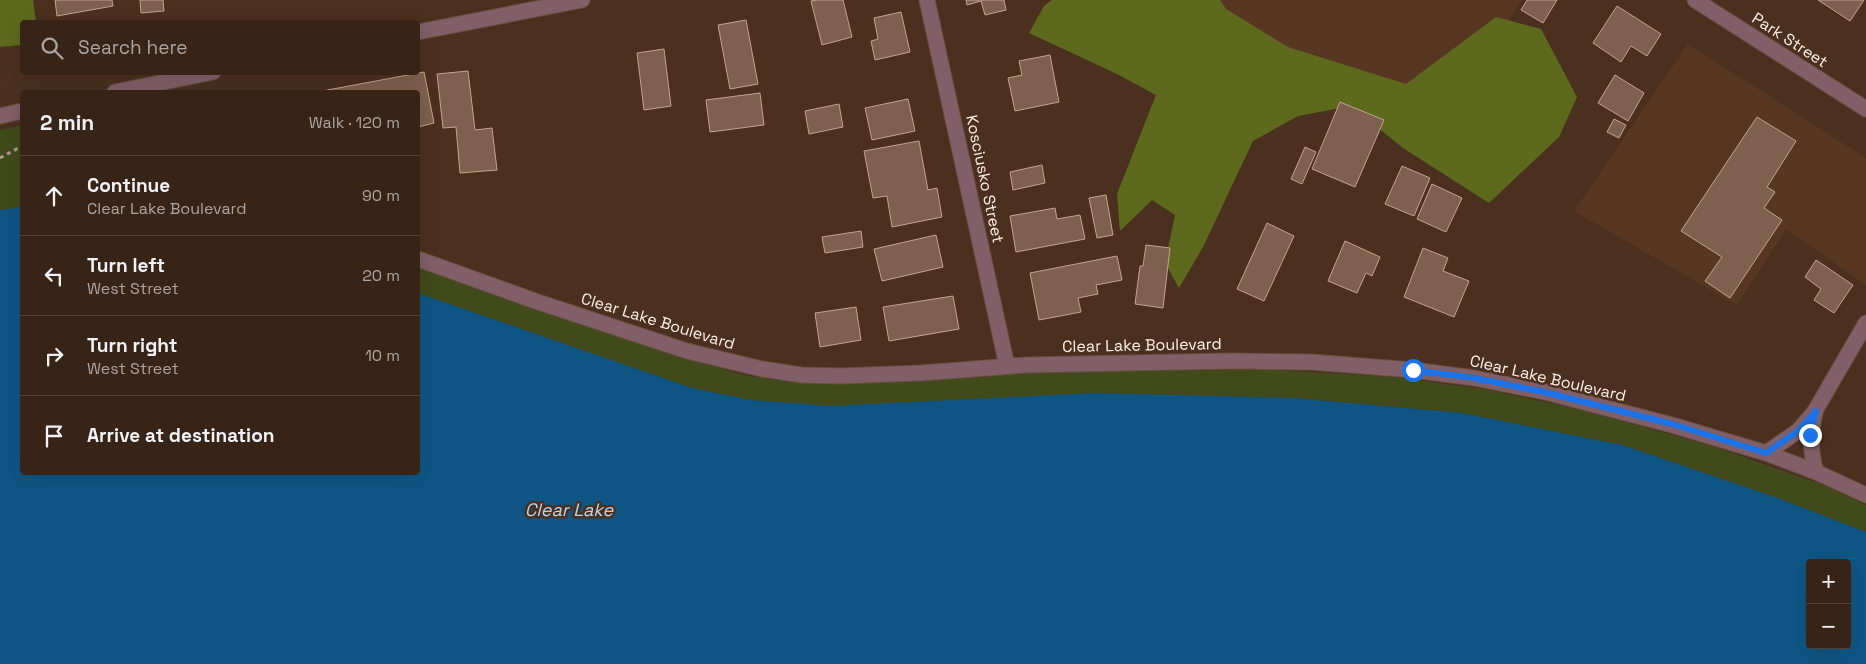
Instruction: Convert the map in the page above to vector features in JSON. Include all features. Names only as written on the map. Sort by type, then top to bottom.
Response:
[{"type":"street","points":[[420,32],[582,0]]},
{"type":"street","name":"Kosciusko Street","points":[[927,0],[1007,366]]},
{"type":"street","name":"Park Street","points":[[1695,0],[1866,109]]},
{"type":"street","points":[[125,90],[198,75]]},
{"type":"street","points":[[0,116],[20,111]]},
{"type":"street","name":"Clear Lake Boulevard","points":[[420,260],[538,302],[678,348],[762,369],[801,375],[841,376],[921,373],[1007,366],[1230,361],[1311,362],[1413,370],[1474,378],[1544,392],[1672,424],[1766,453],[1816,472],[1866,495]]},
{"type":"street","points":[[1766,453],[1798,431],[1816,411],[1866,323]]},
{"type":"street","points":[[1816,411],[1810,435],[1811,453],[1816,472]]},
{"type":"path","points":[[0,158],[20,147]]},
{"type":"shaded area","points":[[1199,0],[1522,0],[1439,120],[1214,26]]},
{"type":"shaded area","points":[[1688,44],[1866,158],[1866,285],[1786,229],[1737,305],[1574,211]]},
{"type":"green space","points":[[0,0],[33,0],[36,20],[20,20],[20,45],[0,47]]},
{"type":"green space","points":[[1052,0],[1220,0],[1226,9],[1288,47],[1406,84],[1496,17],[1541,29],[1577,97],[1559,137],[1489,203],[1403,148],[1351,106],[1298,116],[1253,141],[1203,247],[1179,288],[1165,263],[1175,215],[1152,200],[1120,231],[1117,194],[1156,95],[1117,74],[1029,33],[1044,6]]},
{"type":"green space","points":[[20,125],[20,207],[0,210],[0,130]]},
{"type":"green space","points":[[420,268],[653,348],[744,375],[798,383],[841,384],[1057,371],[1275,370],[1393,377],[1484,389],[1583,410],[1715,447],[1821,484],[1866,505],[1866,532],[1775,497],[1622,445],[1462,413],[1294,398],[1096,393],[830,407],[751,400],[692,388],[420,294]]},
{"type":"water","name":"Clear Lake","points":[[20,207],[20,475],[420,475],[420,294],[692,388],[751,400],[830,406],[1095,393],[1294,398],[1462,413],[1622,445],[1775,497],[1866,532],[1866,664],[0,664],[0,210]]},
{"type":"building","points":[[55,0],[112,0],[113,6],[57,16]]},
{"type":"building","points":[[140,0],[163,0],[164,11],[141,13]]},
{"type":"building","points":[[843,0],[852,37],[822,45],[811,1]]},
{"type":"building","points":[[966,0],[1004,0],[1006,10],[985,15],[981,1],[967,5]]},
{"type":"building","points":[[1527,0],[1557,0],[1543,23],[1521,10]]},
{"type":"building","points":[[1818,0],[1864,0],[1850,21]]},
{"type":"building","points":[[1617,6],[1661,34],[1647,56],[1631,46],[1621,62],[1593,43]]},
{"type":"building","points":[[901,12],[910,52],[875,60],[871,41],[878,39],[874,18]]},
{"type":"building","points":[[746,20],[758,84],[730,89],[718,25]]},
{"type":"building","points":[[664,49],[671,106],[644,110],[637,53]]},
{"type":"building","points":[[1050,55],[1059,102],[1015,111],[1008,78],[1022,75],[1019,61]]},
{"type":"building","points":[[468,71],[475,130],[492,128],[497,170],[460,173],[456,127],[443,128],[437,74]]},
{"type":"building","points":[[424,72],[434,123],[420,126],[420,90],[328,90],[408,75],[420,75],[420,73]]},
{"type":"building","points":[[1615,75],[1644,93],[1628,121],[1598,103]]},
{"type":"building","points":[[760,93],[764,125],[710,132],[706,100]]},
{"type":"building","points":[[908,99],[915,131],[872,140],[865,108]]},
{"type":"building","points":[[1340,102],[1384,120],[1355,187],[1312,169]]},
{"type":"building","points":[[839,104],[843,127],[809,134],[805,111]]},
{"type":"building","points":[[1757,117],[1796,141],[1767,187],[1775,192],[1764,208],[1782,220],[1730,298],[1705,281],[1722,257],[1681,231]]},
{"type":"building","points":[[1614,119],[1626,125],[1619,138],[1607,132]]},
{"type":"building","points":[[919,141],[928,190],[937,188],[942,217],[892,227],[887,196],[873,198],[864,151]]},
{"type":"building","points":[[1305,147],[1316,152],[1302,184],[1291,179]]},
{"type":"building","points":[[1042,165],[1045,183],[1013,190],[1010,172]]},
{"type":"building","points":[[1402,166],[1430,178],[1414,216],[1385,204]]},
{"type":"building","points":[[1432,184],[1462,198],[1446,232],[1417,219]]},
{"type":"building","points":[[1106,195],[1113,235],[1097,238],[1089,198]]},
{"type":"building","points":[[1055,208],[1057,219],[1080,215],[1085,239],[1016,252],[1010,216]]},
{"type":"building","points":[[1267,223],[1294,236],[1264,301],[1237,289]]},
{"type":"building","points":[[861,231],[863,247],[825,253],[822,237]]},
{"type":"building","points":[[936,235],[943,267],[882,281],[874,249]]},
{"type":"building","points":[[1345,241],[1380,257],[1372,276],[1366,273],[1357,293],[1328,281]]},
{"type":"building","points":[[1146,245],[1170,248],[1163,308],[1135,304],[1140,266],[1143,266]]},
{"type":"building","points":[[1423,248],[1448,258],[1443,271],[1469,281],[1454,317],[1404,297]]},
{"type":"building","points":[[1117,256],[1122,280],[1096,285],[1098,294],[1078,298],[1081,312],[1039,320],[1030,273]]},
{"type":"building","points":[[1816,260],[1853,285],[1834,313],[1814,300],[1821,289],[1805,277]]},
{"type":"building","points":[[953,296],[959,329],[889,341],[883,307]]},
{"type":"building","points":[[856,307],[861,340],[820,347],[815,313]]},
{"type":"route","points":[[1413,370],[1474,378],[1544,392],[1672,424],[1766,453],[1798,431],[1816,411],[1810,435]]}]
